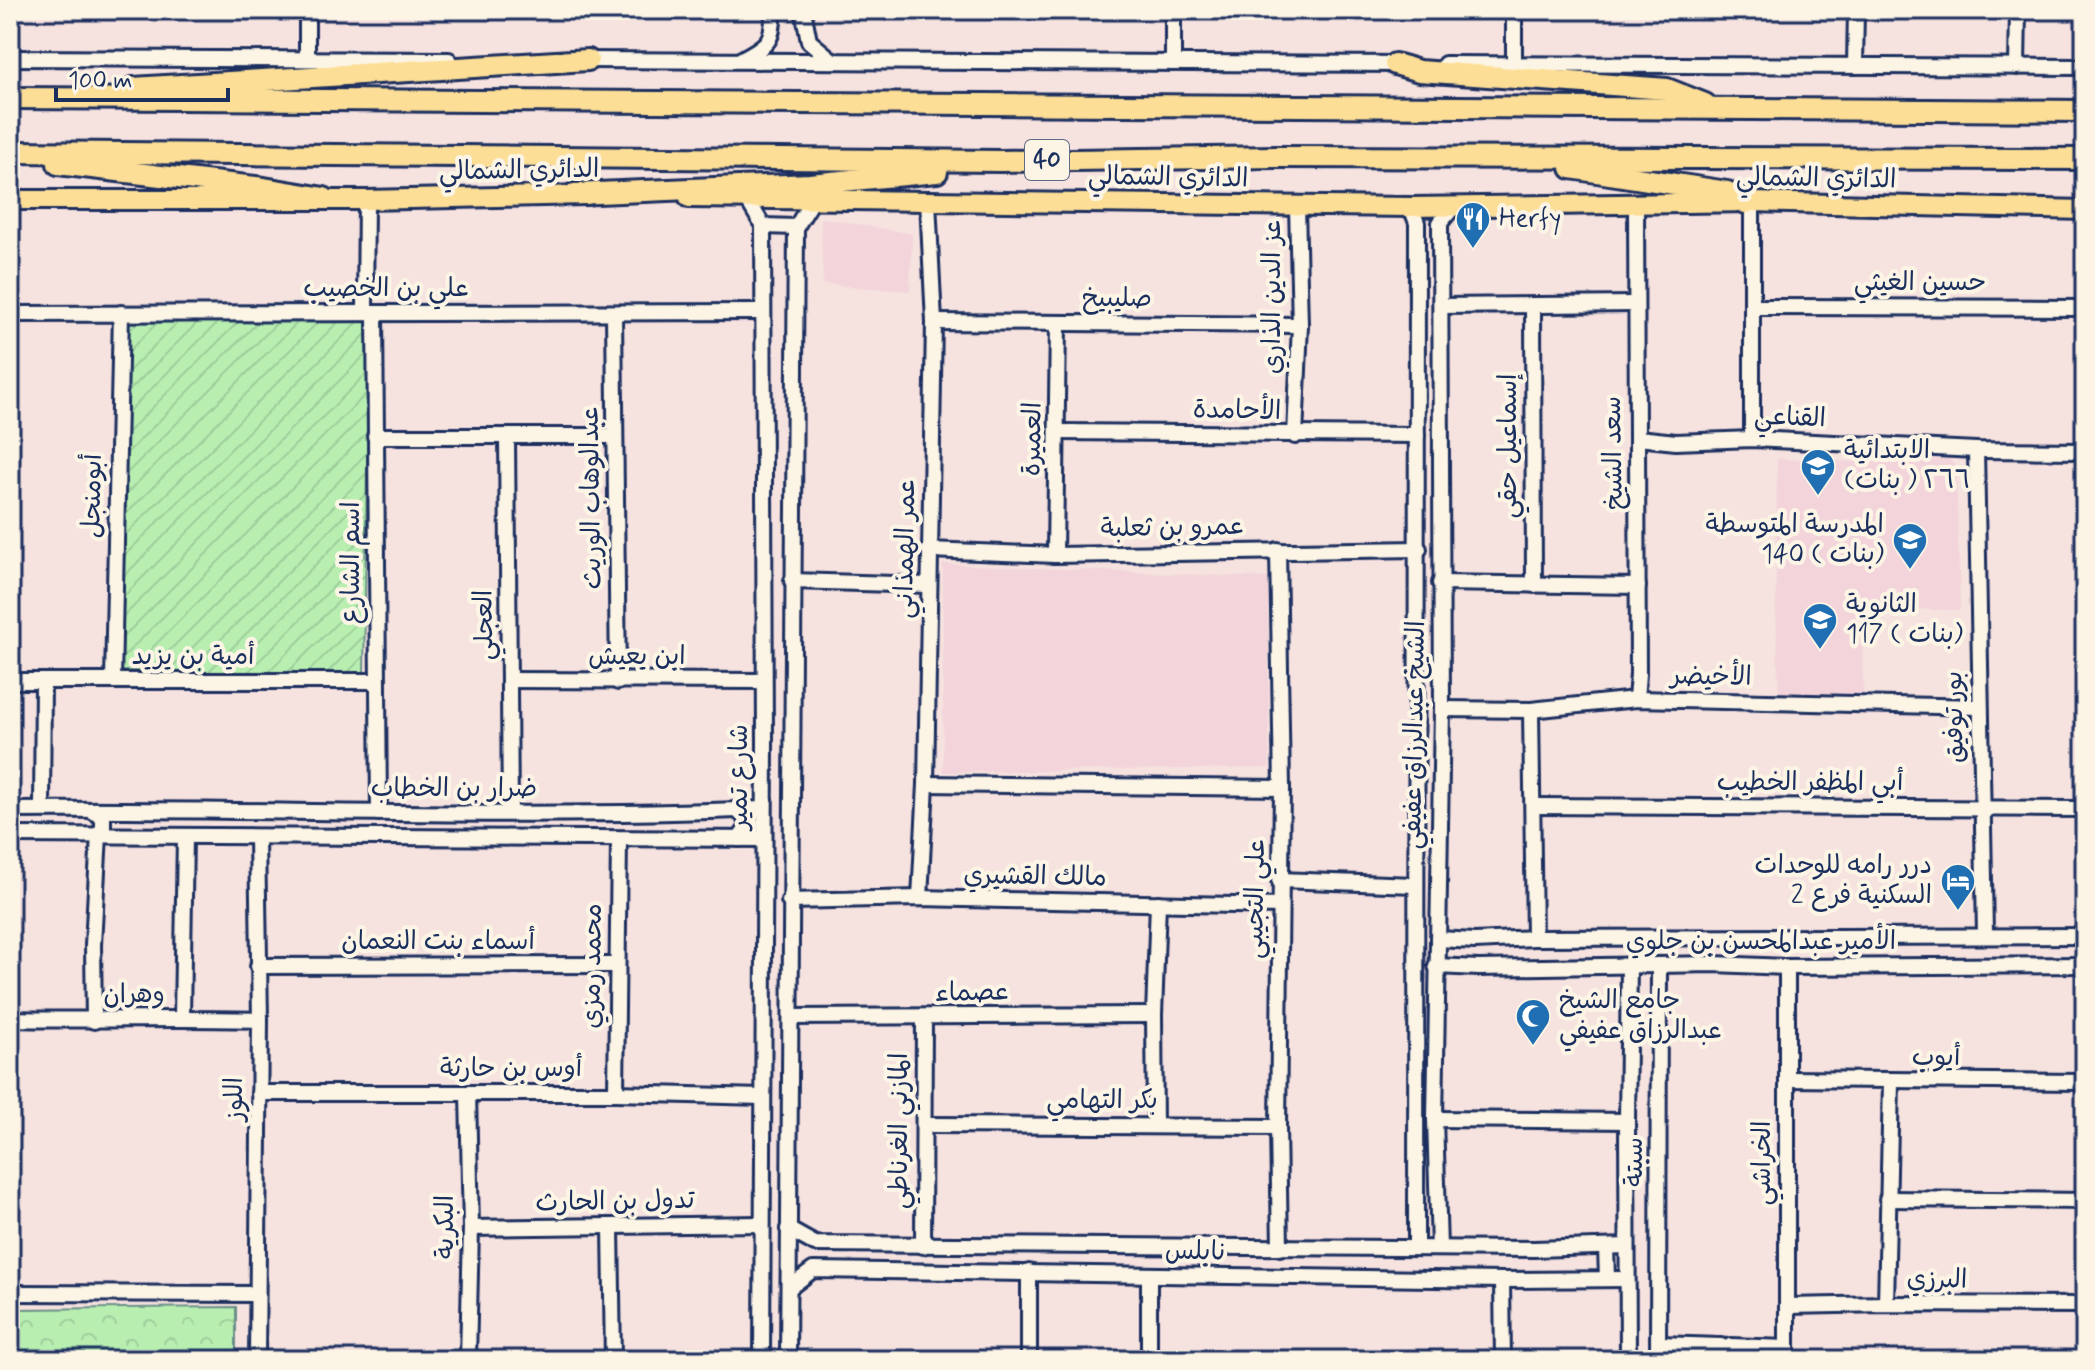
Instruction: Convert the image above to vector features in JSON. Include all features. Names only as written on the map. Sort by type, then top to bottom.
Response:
[{"type":"highway","points":[[33,99],[156,86],[588,60]]},
{"type":"highway","points":[[1395,64],[1419,71],[1667,89],[1716,108]]},
{"type":"highway","name":"40","points":[[10,98],[2085,111]]},
{"type":"highway","name":"الدائري الشمالي","points":[[10,152],[1001,161],[1276,157],[2085,159]]},
{"type":"highway","points":[[10,158],[324,198]]},
{"type":"highway","points":[[1528,158],[1554,166],[1727,192],[1749,202]]},
{"type":"highway","points":[[574,194],[810,184],[941,172],[1001,161]]},
{"type":"main road","name":"الدائري الشمالي","points":[[10,200],[366,200],[574,194],[1297,206],[1414,215],[1454,206],[1749,202],[2085,210]]},
{"type":"street","points":[[307,10],[307,59]]},
{"type":"street","points":[[738,61],[767,45],[774,31],[773,10]]},
{"type":"street","points":[[803,10],[809,41],[833,61]]},
{"type":"street","points":[[1173,10],[1173,63]]},
{"type":"street","points":[[1514,10],[1514,64]]},
{"type":"street","points":[[1855,66],[1856,10]]},
{"type":"street","points":[[2017,67],[2018,10]]},
{"type":"street","points":[[10,58],[2085,67]]},
{"type":"street","points":[[747,199],[763,226],[796,227]]},
{"type":"street","name":"اسم الشارع","points":[[366,200],[375,436],[379,813]]},
{"type":"street","points":[[788,1360],[796,227],[813,200]]},
{"type":"street","name":"عمر الهمذاني","points":[[920,898],[926,784],[934,322],[928,201]]},
{"type":"street","points":[[1749,202],[1754,307],[1752,439]]},
{"type":"street","name":"سعد الشيخ","points":[[1636,205],[1636,699]]},
{"type":"street","name":"عز الدين الذاري","points":[[1295,436],[1300,325],[1297,206]]},
{"type":"street","points":[[1414,215],[1440,223],[1454,206]]},
{"type":"street","name":"الشيخ عبدالرزاق عفيفي","points":[[1414,215],[1419,549],[1415,885],[1416,1247]]},
{"type":"street","name":"الشيخ عبدالرزاق عفيفي","points":[[1439,1248],[1435,1119],[1442,709],[1440,223]]},
{"type":"street","name":"شارع تمير","points":[[762,1360],[765,747],[763,226]]},
{"type":"street","points":[[1441,306],[1635,304]]},
{"type":"street","name":"إسماعيل حقي","points":[[1533,307],[1534,585]]},
{"type":"street","name":"حسين الغيثي","points":[[1754,307],[2085,308]]},
{"type":"street","name":"علي بن الخصيب","points":[[10,314],[762,312]]},
{"type":"street","name":"أبومنجل","points":[[113,680],[121,313]]},
{"type":"street","name":"عبدالوهاب الوريث","points":[[614,313],[618,682]]},
{"type":"street","name":"صليبيخ","points":[[934,322],[1300,325]]},
{"type":"street","name":"العميرة","points":[[1055,555],[1058,323]]},
{"type":"street","name":"الأحامدة","points":[[1057,432],[1417,435]]},
{"type":"street","points":[[375,436],[615,436]]},
{"type":"street","name":"العجلي","points":[[507,436],[510,813]]},
{"type":"street","name":"القناعي","points":[[1638,438],[1676,442],[1752,439],[1976,450],[2085,451]]},
{"type":"street","name":"بور توفيق","points":[[1976,450],[1985,934]]},
{"type":"street","name":"عمرو بن ثعلبة","points":[[929,550],[1055,555],[1419,549]]},
{"type":"street","name":"علي التجيبي","points":[[1278,550],[1282,788],[1279,880],[1280,1248]]},
{"type":"street","points":[[792,581],[929,585]]},
{"type":"street","points":[[1440,583],[1638,586]]},
{"type":"street","name":"ابن يعيش","points":[[509,680],[764,681]]},
{"type":"street","name":"أمية بن يزيد","points":[[10,681],[376,681]]},
{"type":"street","points":[[42,809],[43,681]]},
{"type":"street","name":"الأخيضر","points":[[1442,709],[1531,710],[1636,699],[1979,707]]},
{"type":"street","points":[[1531,710],[1534,938]]},
{"type":"street","points":[[765,747],[791,748]]},
{"type":"street","points":[[764,769],[791,770]]},
{"type":"street","points":[[926,784],[1282,788]]},
{"type":"street","name":"أبي المظفر الخطيب","points":[[1534,806],[2085,809]]},
{"type":"street","points":[[145,808],[119,819],[119,829],[147,837]]},
{"type":"street","name":"ضرار بن الخطاب","points":[[10,810],[145,808],[510,813],[764,809]]},
{"type":"street","points":[[90,810],[103,818],[103,828],[99,834],[93,945],[94,1021]]},
{"type":"street","points":[[737,810],[751,823],[739,839]]},
{"type":"street","name":"ضرار بن الخطاب","points":[[10,835],[764,839]]},
{"type":"street","points":[[182,1017],[185,837]]},
{"type":"street","name":"اللوز","points":[[257,838],[260,1020],[257,1360]]},
{"type":"street","name":"محمد رمزي","points":[[616,1093],[619,840]]},
{"type":"street","points":[[1279,880],[1415,885]]},
{"type":"street","name":"مالك القشيري","points":[[789,901],[920,898],[1279,906]]},
{"type":"street","points":[[1155,1125],[1154,1015],[1158,903]]},
{"type":"street","name":"الأمير عبدالمحسن بن جلوي","points":[[1438,939],[1985,934],[2085,936]]},
{"type":"street","points":[[1714,938],[1714,964]]},
{"type":"street","points":[[1732,938],[1732,965]]},
{"type":"street","points":[[1475,941],[1465,953],[1479,968]]},
{"type":"street","name":"أسماء بنت النعمان","points":[[258,966],[617,965]]},
{"type":"street","name":"سبتة","points":[[1628,1360],[1629,965]]},
{"type":"street","name":"سبتة","points":[[1658,1360],[1659,965]]},
{"type":"street","name":"الأمير عبدالمحسن بن جلوي","points":[[1436,966],[2085,965]]},
{"type":"street","name":"الخراشي","points":[[1787,967],[1787,1354]]},
{"type":"street","name":"عصماء","points":[[791,1017],[1154,1015]]},
{"type":"street","name":"وهران","points":[[10,1019],[94,1021],[182,1017],[260,1020]]},
{"type":"street","name":"المازني الغرناطي","points":[[923,1246],[926,1125],[924,1017]]},
{"type":"street","name":"أيوب","points":[[1787,1079],[2085,1082]]},
{"type":"street","points":[[1886,1304],[1891,1082]]},
{"type":"street","name":"أوس بن حارثة","points":[[259,1093],[616,1093],[762,1097]]},
{"type":"street","name":"البكرية","points":[[468,1093],[471,1228],[468,1360]]},
{"type":"street","points":[[1435,1119],[1627,1121]]},
{"type":"street","name":"بكر التهامي","points":[[926,1125],[1278,1127]]},
{"type":"street","points":[[1887,1199],[2085,1201]]},
{"type":"street","name":"تدول بن الحارث","points":[[471,1228],[761,1224]]},
{"type":"street","points":[[1416,1228],[1427,1236],[1438,1226]]},
{"type":"street","points":[[611,1227],[613,1360]]},
{"type":"street","name":"نابلس","points":[[788,1229],[815,1244],[1280,1248],[1627,1246]]},
{"type":"street","points":[[789,1288],[813,1270],[815,1244]]},
{"type":"street","points":[[1606,1247],[1607,1278]]},
{"type":"street","name":"نابلس","points":[[813,1270],[1627,1279]]},
{"type":"street","points":[[1029,1272],[1029,1360]]},
{"type":"street","points":[[1149,1275],[1149,1360]]},
{"type":"street","points":[[1502,1280],[1503,1360]]},
{"type":"street","points":[[10,1293],[257,1294]]},
{"type":"street","name":"البرزي","points":[[1788,1306],[2085,1305]]},
{"type":"street","points":[[1659,1344],[1726,1346],[1787,1354]]},
{"type":"shaded area","points":[[821,218],[912,234],[910,291],[823,284]]},
{"type":"shaded area","points":[[1777,459],[1859,462],[1949,459],[1956,467],[1960,610],[1862,608],[1863,695],[1779,693]]},
{"type":"shaded area","points":[[943,564],[1268,578],[1269,768],[943,772]]},
{"type":"green space","points":[[126,317],[369,322],[364,675],[122,671]]},
{"type":"green space","points":[[236,1307],[236,1360],[10,1360],[10,1309]]},
{"type":"place","name":"Herfy","points":[[1473,250]]},
{"type":"place","name":"الابتدائية ٢٦٦ ( بنات)","points":[[1818,497]]},
{"type":"place","name":"المدرسة المتوسطة 140 ( بنات)","points":[[1910,571]]},
{"type":"place","name":"الثانوية 117 ( بنات)","points":[[1820,651]]},
{"type":"place","name":"درر رامه للوحدات السكنية فرع 2","points":[[1958,912]]},
{"type":"place","name":"جامع الشيخ عبدالرزاق عفيفي","points":[[1533,1047]]}]
